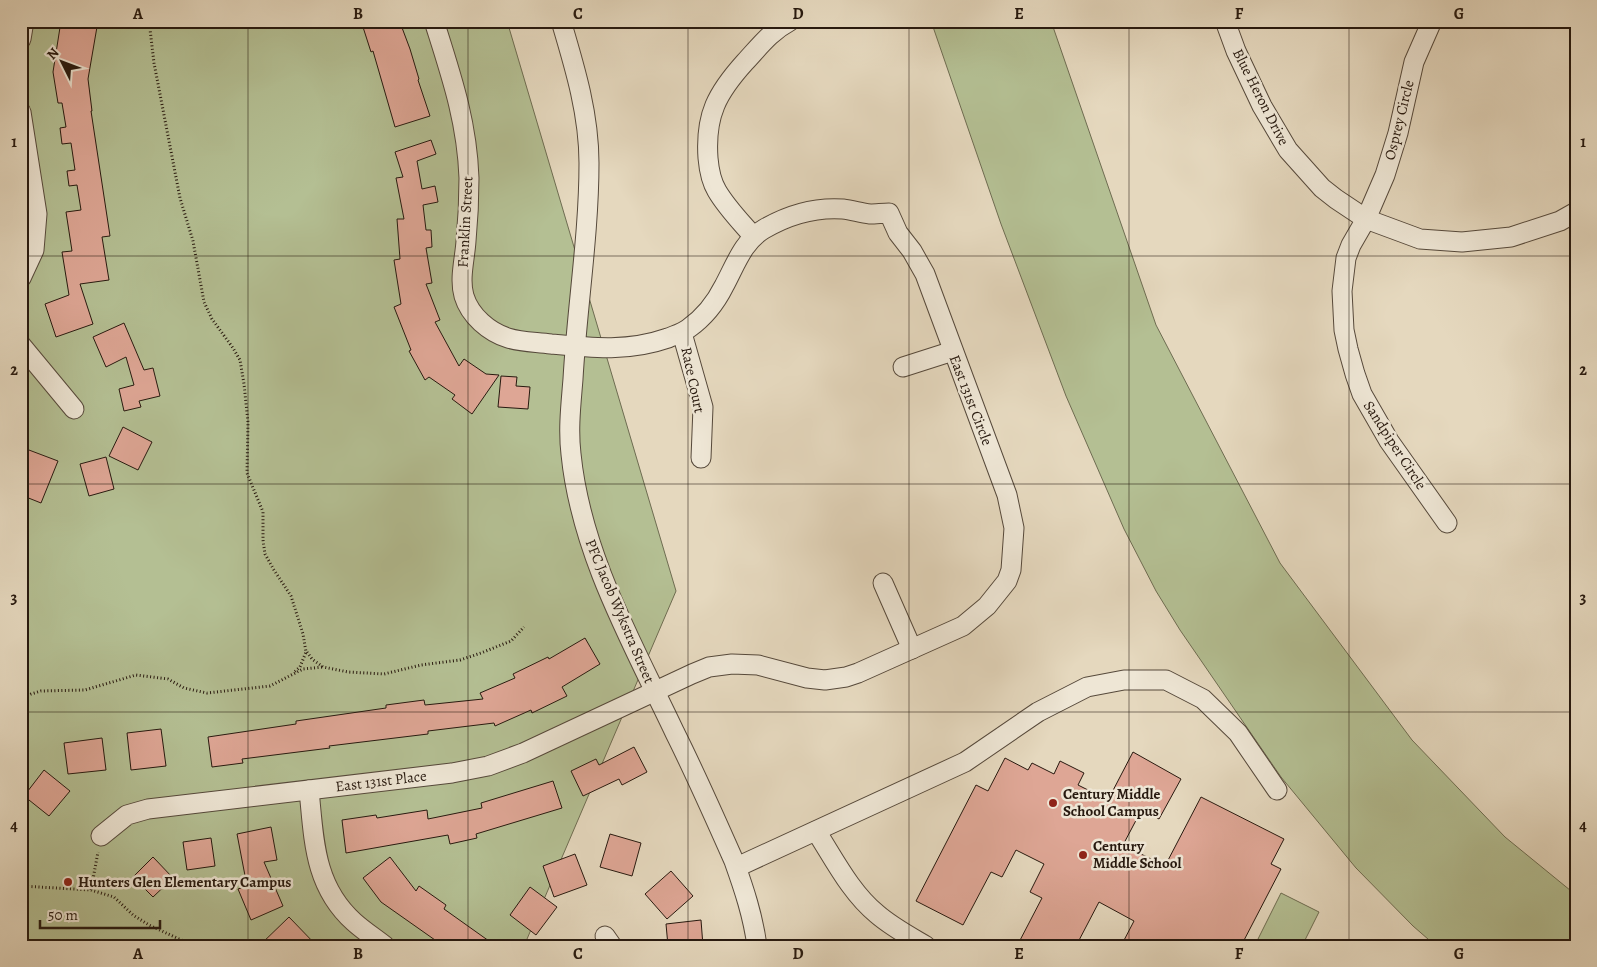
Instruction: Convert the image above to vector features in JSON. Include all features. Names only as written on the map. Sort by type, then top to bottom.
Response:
[{"type":"street","points":[[21,39],[24,21]]},
{"type":"street","name":"Franklin Street","points":[[434,21],[456,90],[463,119],[468,207],[463,294],[468,307],[484,326],[509,338],[575,346]]},
{"type":"street","name":"PFC Jacob Wykstra Street","points":[[561,21],[583,97],[588,141],[587,216],[575,346],[570,431],[571,454],[584,522],[606,585],[736,867],[753,918],[757,946]]},
{"type":"street","points":[[753,236],[731,210],[717,191],[713,182],[709,168],[707,142],[709,124],[716,102],[730,78],[770,34],[790,21]]},
{"type":"street","name":"Blue Heron Drive","points":[[1225,21],[1236,51],[1262,106],[1288,150],[1322,188],[1366,219],[1420,239],[1462,242],[1511,238],[1560,221],[1576,212]]},
{"type":"street","name":"Osprey Circle","points":[[1366,219],[1388,166],[1398,134],[1414,62],[1432,21]]},
{"type":"street","points":[[21,112],[37,214],[34,250],[21,278]]},
{"type":"street","name":"East 131st Circle","points":[[575,346],[629,348],[682,333],[706,312],[723,289],[742,252],[753,236],[786,217],[817,210],[844,209],[868,214],[890,213],[898,233],[912,251],[925,274],[1008,495],[1014,528],[1011,570],[1007,581],[979,614],[957,630],[846,677],[825,680],[807,678],[758,666],[732,664],[709,667],[655,691]]},
{"type":"street","name":"Sandpiper Circle","points":[[1366,219],[1351,244],[1343,272],[1344,330],[1355,374],[1362,394],[1389,441],[1447,523]]},
{"type":"street","name":"Race Court","points":[[682,333],[702,407],[701,458]]},
{"type":"street","points":[[21,345],[74,409]]},
{"type":"street","points":[[904,367],[953,351]]},
{"type":"street","points":[[883,583],[912,649]]},
{"type":"street","points":[[736,867],[965,762],[1038,712],[1087,687],[1124,680],[1166,680],[1203,699],[1238,733],[1277,790]]},
{"type":"street","name":"East 131st Place","points":[[101,836],[122,818],[138,811],[488,766],[523,753],[655,691]]},
{"type":"street","points":[[308,790],[317,861],[325,883],[337,903],[352,921],[385,946]]},
{"type":"street","points":[[816,831],[855,890],[876,913],[902,932],[926,946]]},
{"type":"path","points":[[21,699],[41,691],[84,690],[136,675],[168,679],[184,688],[206,693],[228,689],[270,686],[282,681],[293,673],[304,661],[306,652],[303,634],[291,596],[265,554],[263,512],[248,473],[246,399],[240,360],[234,348],[212,318],[204,302],[193,241],[180,198],[154,63],[150,29],[151,21]]},
{"type":"path","points":[[293,673],[303,669],[323,667],[348,672],[384,674],[421,665],[460,660],[511,641],[524,627]]},
{"type":"path","points":[[306,652],[323,667]]},
{"type":"path","points":[[91,890],[101,836]]},
{"type":"path","points":[[21,886],[91,890],[114,897],[133,915],[150,926],[194,946]]},
{"type":"green space","points":[[21,21],[507,21],[676,591],[524,946],[21,946]]},
{"type":"green space","points":[[931,21],[1051,21],[1156,325],[1280,563],[1412,740],[1505,837],[1576,895],[1576,946],[1436,946],[1413,926],[1356,868],[1281,777],[1180,630],[1156,591],[1124,529],[1066,396],[1001,224]]},
{"type":"green space","points":[[1281,893],[1319,912],[1302,946],[1272,946],[1258,939]]},
{"type":"building","points":[[61,21],[98,21],[88,79],[110,236],[102,237],[109,280],[80,284],[93,324],[56,337],[45,304],[69,295],[62,252],[72,251],[66,212],[81,210],[77,185],[69,186],[67,171],[75,170],[71,143],[62,144],[60,128],[66,127],[62,103],[58,103],[53,72]]},
{"type":"building","points":[[370,21],[390,21],[392,28],[401,25],[430,116],[395,127],[373,51],[371,52],[362,24]]},
{"type":"building","points":[[431,140],[436,154],[417,161],[422,189],[435,186],[438,202],[423,205],[426,230],[431,230],[432,247],[426,248],[432,283],[426,284],[440,320],[435,322],[459,366],[464,359],[486,374],[499,375],[472,414],[452,399],[455,395],[429,377],[425,380],[409,351],[411,350],[394,307],[401,304],[394,260],[400,259],[397,219],[404,219],[396,178],[403,177],[395,152]]},
{"type":"building","points":[[124,323],[144,370],[153,368],[160,396],[139,401],[141,407],[124,411],[119,389],[134,385],[126,357],[106,367],[93,337]]},
{"type":"building","points":[[501,376],[517,377],[516,386],[530,387],[528,409],[498,407]]},
{"type":"building","points":[[123,427],[152,442],[138,470],[109,456]]},
{"type":"building","points":[[21,447],[58,461],[41,503],[21,495],[25,484],[21,483]]},
{"type":"building","points":[[106,457],[114,489],[89,496],[80,464]]},
{"type":"building","points":[[585,638],[600,664],[562,687],[567,696],[532,713],[531,710],[495,726],[494,723],[428,731],[428,734],[242,759],[243,763],[212,767],[208,737],[296,724],[296,721],[386,708],[386,705],[424,700],[425,705],[483,699],[480,693],[515,678],[513,674],[548,657],[549,659]]},
{"type":"building","points":[[161,729],[166,766],[131,770],[127,733]]},
{"type":"building","points":[[102,738],[106,770],[68,774],[64,743]]},
{"type":"building","points":[[634,747],[647,772],[622,785],[619,779],[583,796],[571,771],[596,759],[599,765]]},
{"type":"building","name":"Century Middle School","points":[[1133,752],[1181,779],[1159,819],[1142,809],[1123,845],[1165,866],[1201,797],[1284,839],[1271,864],[1281,869],[1241,946],[1121,946],[1134,921],[1099,902],[1076,946],[1017,946],[1042,898],[1030,892],[1044,864],[1016,850],[1002,877],[991,872],[963,925],[916,901],[976,785],[988,791],[1005,758],[1028,770],[1032,763],[1054,774],[1060,761],[1084,773],[1078,785],[1108,800]]},
{"type":"building","points":[[44,770],[70,791],[49,816],[24,796]]},
{"type":"building","points":[[553,781],[562,808],[476,834],[477,838],[450,844],[448,835],[346,853],[342,820],[376,815],[377,818],[427,810],[428,819],[482,808],[481,803]]},
{"type":"building","points":[[271,827],[277,860],[264,862],[283,906],[251,920],[238,889],[247,886],[237,834]]},
{"type":"building","points":[[610,834],[641,843],[632,876],[600,867]]},
{"type":"building","points":[[211,838],[215,866],[187,870],[183,842]]},
{"type":"building","points":[[575,854],[587,885],[554,897],[543,866]]},
{"type":"building","points":[[153,857],[173,878],[153,897],[133,877]]},
{"type":"building","points":[[390,857],[416,891],[419,886],[446,905],[444,909],[496,946],[431,946],[435,940],[381,902],[363,878]]},
{"type":"building","points":[[671,871],[693,896],[667,919],[645,894]]},
{"type":"building","points":[[530,887],[557,907],[536,935],[510,915]]},
{"type":"building","points":[[289,917],[317,946],[259,946]]},
{"type":"building","points":[[701,920],[703,946],[668,946],[666,924]]},
{"type":"place","name":"Century Middle School Campus","points":[[1053,803]]},
{"type":"place","name":"Century Middle School","points":[[1083,855]]},
{"type":"place","name":"Hunters Glen Elementary Campus","points":[[68,882]]}]
